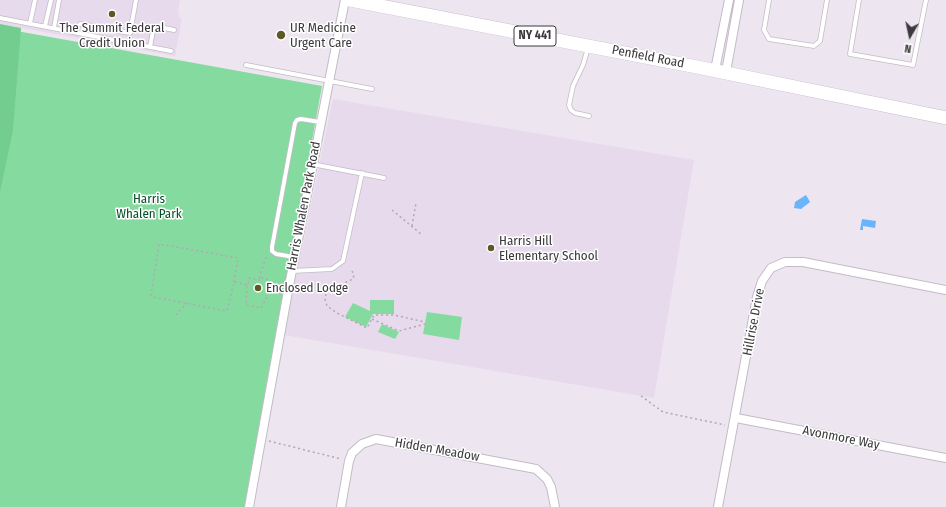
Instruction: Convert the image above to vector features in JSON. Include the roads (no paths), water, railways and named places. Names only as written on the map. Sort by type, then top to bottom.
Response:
[{"type":"main road","name":"Penfield Road","points":[[350,0],[720,71],[946,118]]},
{"type":"street","name":"Harris Whalen Park Road","points":[[249,507],[294,257],[345,0]]},
{"type":"street","points":[[720,71],[728,0]]},
{"type":"street","points":[[720,71],[739,0]]},
{"type":"street","name":"Hillrise Drive","points":[[718,507],[736,418],[759,288],[765,275],[777,264],[793,261],[946,290]]},
{"type":"street","name":"Avonmore Way","points":[[736,418],[946,458]]},
{"type":"street","name":"Hidden Meadow","points":[[341,507],[349,461],[356,448],[368,441],[376,439],[536,469],[547,479],[551,487],[555,507]]},
{"type":"lane","points":[[30,23],[35,0]]},
{"type":"lane","points":[[46,26],[51,0]]},
{"type":"lane","points":[[54,28],[59,0]]},
{"type":"lane","points":[[80,24],[130,33],[136,0]]},
{"type":"lane","points":[[769,0],[764,30],[769,38],[814,46],[820,41],[827,0]]},
{"type":"lane","points":[[859,0],[850,54],[914,65],[926,0]]},
{"type":"lane","points":[[0,18],[171,51]]},
{"type":"lane","points":[[150,47],[154,26],[174,30]]},
{"type":"lane","points":[[589,46],[583,65],[573,86],[569,105],[571,110],[575,113],[589,116]]},
{"type":"lane","points":[[246,65],[372,90]]},
{"type":"lane","points":[[294,257],[276,254],[272,251],[272,247],[295,123],[297,120],[301,119],[320,122]]},
{"type":"lane","points":[[312,164],[384,178]]},
{"type":"lane","points":[[292,271],[332,269],[343,261],[362,174]]},
{"type":"water","points":[[806,195],[810,202],[801,209],[794,208],[795,202]]},
{"type":"water","points":[[862,219],[876,221],[875,228],[863,226],[863,230],[860,230]]},
{"type":"place","name":"The Summit Federal Credit Union","points":[[112,14]]},
{"type":"place","name":"UR Medicine Urgent Care","points":[[281,35]]},
{"type":"place","name":"Harris Hill Elementary School","points":[[491,248]]},
{"type":"place","name":"Enclosed Lodge","points":[[258,288]]},
{"type":"park label","name":"Harris Whalen Park","points":[[149,206]]}]
